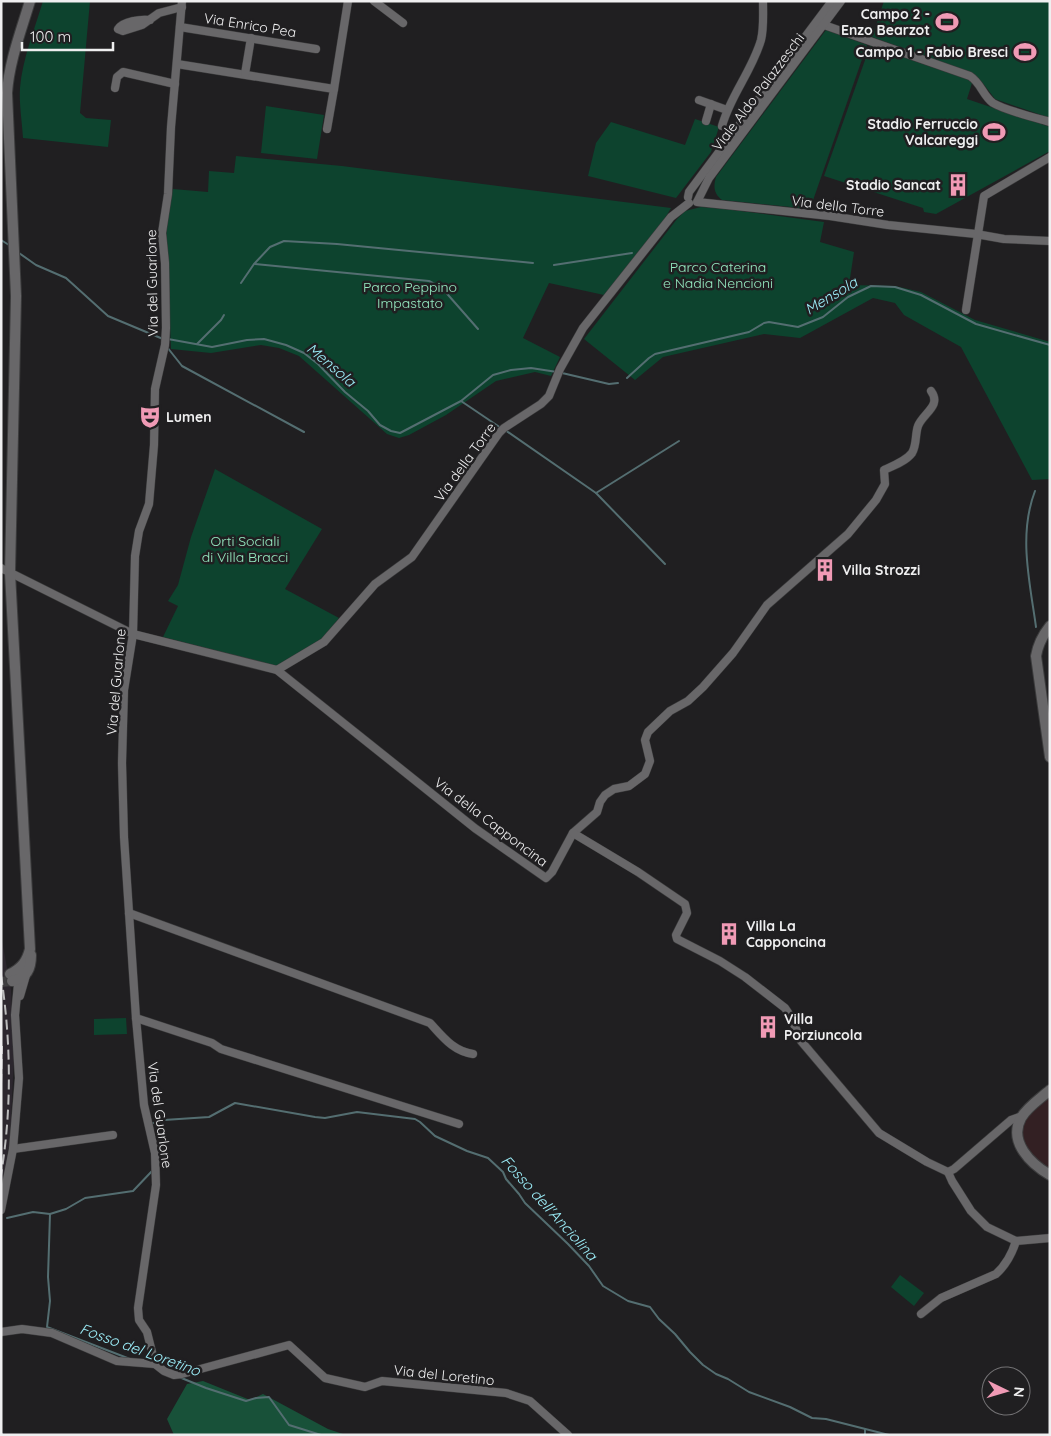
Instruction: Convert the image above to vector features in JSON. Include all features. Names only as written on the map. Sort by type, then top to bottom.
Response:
[{"type":"street","points":[[1,1210],[13,1149],[19,1078],[15,1015],[18,984],[11,977],[24,970],[31,961],[6,571],[16,296],[8,129],[8,85],[15,49],[30,1]]},
{"type":"street","points":[[328,129],[348,1]]},
{"type":"street","points":[[374,1],[403,23]]},
{"type":"street","points":[[722,126],[727,110],[743,82],[761,40],[764,16],[763,1]]},
{"type":"street","name":"Viale Aldo Palazzeschi","points":[[697,201],[709,178],[821,23],[832,1]]},
{"type":"street","name":"Viale Aldo Palazzeschi","points":[[688,200],[689,192],[718,153],[821,23],[841,1]]},
{"type":"street","points":[[150,20],[159,13],[182,4]]},
{"type":"street","name":"Via del Guarlone","points":[[155,1364],[147,1332],[140,1320],[138,1308],[156,1185],[155,1153],[144,1105],[136,1018],[122,763],[124,690],[133,634],[135,556],[139,531],[149,504],[154,445],[155,389],[166,336],[165,263],[162,234],[168,194],[171,127],[182,4]]},
{"type":"street","points":[[821,23],[970,76],[995,104],[1050,122]]},
{"type":"street","name":"Via Enrico Pea","points":[[180,27],[316,48]]},
{"type":"street","points":[[245,74],[251,38]]},
{"type":"street","points":[[176,64],[334,89]]},
{"type":"street","points":[[115,88],[117,77],[123,72],[175,84]]},
{"type":"street","points":[[699,100],[727,110]]},
{"type":"street","points":[[706,121],[711,104]]},
{"type":"street","points":[[966,310],[976,234],[985,194],[1050,157]]},
{"type":"street","points":[[688,200],[694,194],[697,201]]},
{"type":"street","name":"Via della Torre","points":[[277,670],[324,642],[375,584],[412,557],[495,438],[504,428],[545,400],[583,328],[671,217],[688,200]]},
{"type":"street","name":"Via della Torre","points":[[697,201],[976,234],[1004,240],[1050,241]]},
{"type":"street","points":[[931,391],[935,400],[933,407],[918,425],[918,436],[911,454],[884,470],[885,484],[876,500],[848,534],[767,605],[733,653],[703,687],[688,701],[670,711],[648,732],[645,740],[650,761],[645,774],[629,786],[614,789],[605,795],[600,802],[597,812],[574,833],[686,904],[687,914],[677,931],[677,938],[745,977],[785,1008],[792,1017],[801,1041],[879,1132],[927,1162],[948,1172],[952,1182],[978,1219],[987,1227],[1016,1241],[1050,1238]]},
{"type":"street","points":[[6,571],[133,634],[277,670]]},
{"type":"street","points":[[1050,626],[1042,637],[1036,656],[1050,757]]},
{"type":"street","name":"Via della Capponcina","points":[[277,670],[476,829],[540,875],[546,878],[549,877],[574,833]]},
{"type":"street","points":[[129,914],[430,1023],[447,1042],[462,1052],[473,1054]]},
{"type":"street","points":[[15,1015],[24,970]]},
{"type":"street","points":[[136,1018],[212,1043],[221,1049],[459,1124]]},
{"type":"street","points":[[948,1172],[954,1169],[1011,1120],[1022,1116],[1050,1090]]},
{"type":"street","points":[[1022,1116],[1018,1125],[1018,1139],[1025,1156],[1050,1175]]},
{"type":"street","points":[[13,1149],[113,1135]]},
{"type":"street","points":[[921,1314],[941,1298],[996,1274],[1002,1269],[1012,1253],[1016,1241]]},
{"type":"street","name":"Via del Loretino","points":[[1,1332],[22,1329],[52,1333],[117,1361],[155,1364],[164,1371],[174,1375],[289,1345],[325,1378],[365,1387],[382,1381],[511,1395],[530,1401],[568,1435]]},
{"type":"shaded area","points":[[1,935],[11,990],[14,1058],[10,1139],[1,1191]]},
{"type":"shaded area","points":[[1050,1095],[1050,1171],[1028,1153],[1022,1141],[1022,1129],[1025,1120]]},
{"type":"green space","points":[[43,1],[90,1],[80,113],[86,118],[111,120],[108,147],[23,138],[20,100],[21,77]]},
{"type":"green space","points":[[884,1],[1050,1],[1050,118],[995,99],[982,82],[970,72],[872,37]]},
{"type":"green space","points":[[826,30],[867,45],[810,209],[722,200],[715,190],[716,177]]},
{"type":"green space","points":[[870,46],[967,79],[972,83],[967,99],[1050,127],[1050,151],[936,214],[924,212],[923,208],[824,176]]},
{"type":"green space","points":[[266,106],[324,115],[317,159],[261,153]]},
{"type":"green space","points":[[695,119],[719,127],[711,152],[676,198],[588,176],[596,143],[611,122],[685,145]]},
{"type":"green space","name":"Parco Peppino Impastato","points":[[236,156],[342,166],[671,208],[660,227],[604,295],[549,283],[523,338],[560,357],[551,376],[535,372],[496,381],[446,415],[409,435],[399,438],[387,434],[299,356],[279,348],[261,345],[211,353],[171,349],[165,207],[173,189],[208,192],[209,171],[234,173]]},
{"type":"green space","name":"Parco Caterina e Nadia Nencioni","points":[[701,207],[824,222],[820,242],[854,252],[849,285],[895,286],[921,292],[975,320],[1050,342],[1050,479],[1032,480],[961,347],[904,315],[895,303],[873,298],[800,338],[764,334],[663,357],[635,380],[584,339],[677,219],[685,211]]},
{"type":"green space","name":"Orti Sociali di Villa Bracci","points":[[215,469],[322,529],[285,589],[339,618],[320,642],[277,666],[163,637],[178,606],[168,601],[178,585],[191,537]]},
{"type":"green space","points":[[126,1018],[127,1034],[94,1035],[94,1019]]},
{"type":"green space","points":[[900,1275],[924,1293],[914,1306],[891,1287]]},
{"type":"green space","points":[[203,1381],[250,1400],[263,1394],[328,1429],[346,1435],[174,1435],[167,1419],[187,1384]]},
{"type":"waterway","name":"Mensola","points":[[1,240],[9,245]]},
{"type":"waterway","points":[[241,283],[254,264],[270,247],[284,241],[337,244],[533,263]]},
{"type":"waterway","name":"Mensola","points":[[19,253],[36,265],[66,278],[108,316],[163,339]]},
{"type":"waterway","points":[[554,265],[632,253]]},
{"type":"waterway","points":[[255,264],[429,281],[442,288],[478,329]]},
{"type":"waterway","name":"Mensola","points":[[627,378],[655,354],[749,332],[769,322],[798,327],[823,317],[848,297],[871,286],[895,287],[921,295],[976,324],[1050,345]]},
{"type":"waterway","points":[[197,344],[224,315]]},
{"type":"waterway","name":"Mensola","points":[[168,339],[212,347],[247,340],[264,339],[286,345],[304,353],[318,364],[345,392],[368,411],[380,425],[400,433],[461,401],[493,375],[511,370],[531,368],[557,372]]},
{"type":"waterway","points":[[167,347],[182,366],[304,432]]},
{"type":"waterway","name":"Mensola","points":[[562,373],[609,384],[618,383]]},
{"type":"waterway","points":[[461,401],[501,428]]},
{"type":"waterway","points":[[505,430],[596,493],[665,564]]},
{"type":"waterway","points":[[596,493],[679,441]]},
{"type":"waterway","points":[[1035,491],[1030,508],[1026,542],[1036,627]]},
{"type":"waterway","name":"Fosso dell'Anciolina","points":[[150,1124],[164,1120],[209,1117],[235,1103],[325,1118],[357,1112],[415,1119],[435,1136],[467,1151],[488,1158],[503,1172],[506,1179],[525,1203],[589,1266],[603,1286],[628,1301],[650,1307],[690,1352],[703,1365],[716,1374],[749,1392],[790,1407],[812,1418],[826,1419],[889,1435]]},
{"type":"waterway","name":"Fosso dell'Anciolina","points":[[7,1218],[33,1212],[50,1214],[66,1209],[85,1198],[133,1191],[153,1170]]},
{"type":"waterway","name":"Fosso del Loretino","points":[[50,1214],[48,1277],[50,1301],[47,1327],[130,1359]]},
{"type":"waterway","name":"Fosso del Loretino","points":[[179,1377],[246,1401],[269,1397],[289,1425],[321,1435]]},
{"type":"waterway","name":"Fosso dell'Anciolina","points":[[865,1429],[865,1435]]},
{"type":"tunnel","points":[[1,982],[12,981]]},
{"type":"railway","points":[[1,975],[7,1025],[9,1075],[7,1125],[1,1175]]},
{"type":"railway","points":[[1,1084],[2,1046]]},
{"type":"place","name":"Campo 2 - Enzo Bearzot","points":[[947,22]]},
{"type":"place","name":"Campo 1 - Fabio Bresci","points":[[1025,52]]},
{"type":"place","name":"Stadio Ferruccio Valcareggi","points":[[994,132]]},
{"type":"place","name":"Stadio Sancat","points":[[958,185]]},
{"type":"place","name":"Lumen","points":[[150,417]]},
{"type":"place","name":"Villa Strozzi","points":[[825,570]]},
{"type":"place","name":"Villa La Capponcina","points":[[729,934]]},
{"type":"place","name":"Villa Porziuncola","points":[[768,1027]]}]
